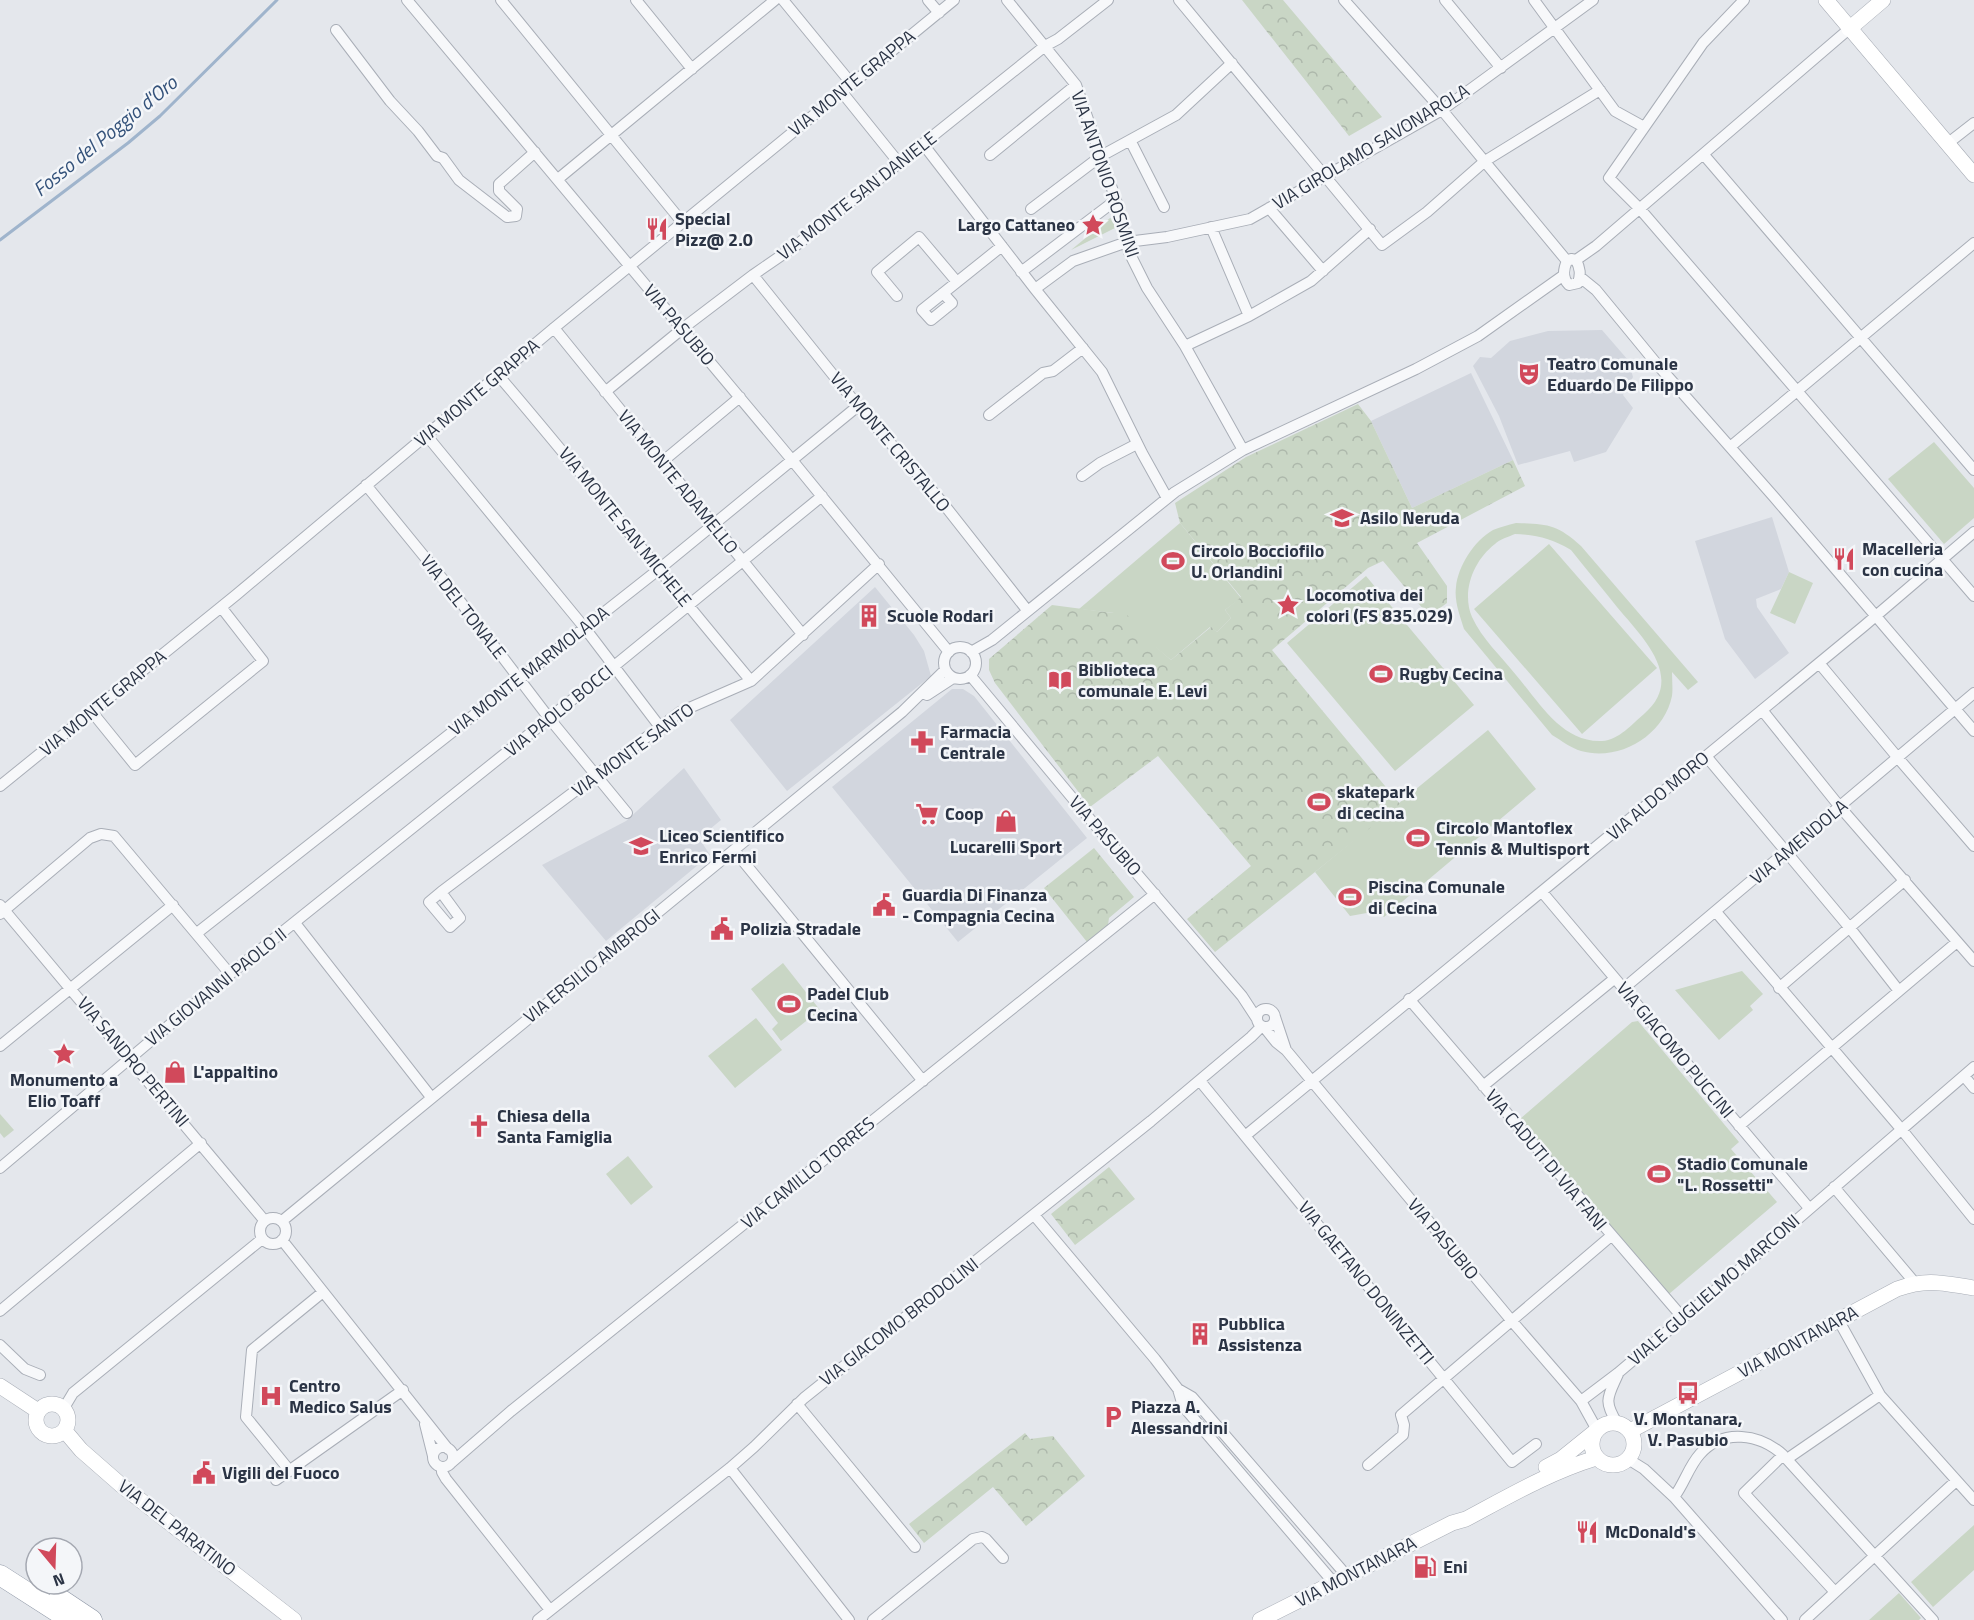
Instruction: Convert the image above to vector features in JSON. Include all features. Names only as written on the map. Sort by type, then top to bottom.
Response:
[{"type":"highway","points":[[0,1561],[24,1575]]},
{"type":"highway","points":[[0,1575],[70,1620]]},
{"type":"highway","points":[[56,1596],[92,1620]]},
{"type":"main road","points":[[1826,0],[1974,176]]},
{"type":"main road","points":[[1849,29],[1883,0]]},
{"type":"main road","name":"VIA MONTANARA","points":[[1623,1427],[1839,1321],[1897,1289],[1929,1281],[1974,1288]]},
{"type":"main road","points":[[0,1386],[38,1411]]},
{"type":"main road","points":[[50,1404],[57,1404],[64,1408],[69,1419],[64,1431],[54,1436],[42,1433],[36,1423],[38,1411],[50,1404]]},
{"type":"main road","points":[[1602,1426],[1623,1427],[1634,1442],[1632,1454],[1628,1459],[1616,1466],[1596,1458],[1592,1447],[1593,1436],[1597,1430],[1602,1426]]},
{"type":"main road","name":"VIA MONTANARA","points":[[1452,1523],[1464,1509],[1561,1459],[1597,1430]]},
{"type":"main road","name":"VIA DEL PARATINO","points":[[64,1431],[81,1450],[121,1485],[294,1620]]},
{"type":"main road","name":"VIA MONTANARA","points":[[1260,1620],[1452,1523],[1466,1520],[1567,1467],[1596,1458]]},
{"type":"street","name":"VIA PASUBIO","points":[[407,0],[879,564],[949,652]]},
{"type":"street","points":[[501,0],[682,222]]},
{"type":"street","points":[[636,0],[692,69]]},
{"type":"street","points":[[558,179],[775,0]]},
{"type":"street","points":[[783,0],[851,83]]},
{"type":"street","points":[[928,0],[939,13]]},
{"type":"street","name":"VIA MONTE GRAPPA","points":[[0,786],[221,607],[630,265],[954,0]]},
{"type":"street","name":"VIA ANTONIO ROSMINI","points":[[1008,0],[1076,85],[1116,200],[1129,252],[1147,288],[1185,346],[1243,450]]},
{"type":"street","name":"VIA MONTE SAN DANIELE","points":[[605,392],[682,328],[798,244],[1045,46],[1058,39],[1108,0]]},
{"type":"street","points":[[1179,0],[1382,245],[1427,212],[1485,162],[1600,90]]},
{"type":"street","points":[[1344,0],[1442,110],[1571,260],[1580,277],[1596,290],[1656,363],[1974,731]]},
{"type":"street","points":[[1445,0],[1501,68]]},
{"type":"street","points":[[1534,0],[1615,111],[1644,127]]},
{"type":"street","name":"VIA GIROLAMO SAVONAROLA","points":[[1127,242],[1167,237],[1250,219],[1442,110],[1593,0]]},
{"type":"street","points":[[1738,2],[1703,43],[1609,178],[1640,209],[1974,596]]},
{"type":"street","points":[[971,652],[992,640],[1167,498],[1243,450],[1416,369],[1478,336],[1564,275],[1571,260],[1596,246],[1849,29]]},
{"type":"street","points":[[336,30],[390,101],[430,147],[443,158],[459,180],[507,217],[516,216],[517,209],[500,191],[499,184],[535,152]]},
{"type":"street","points":[[1032,209],[1101,156],[1176,115],[1232,63]]},
{"type":"street","points":[[990,155],[1076,85]]},
{"type":"street","points":[[841,91],[899,163]]},
{"type":"street","points":[[1947,144],[1974,123]]},
{"type":"street","points":[[1130,140],[1164,207]]},
{"type":"street","points":[[923,144],[1021,272],[1102,372],[1137,444],[1167,498]]},
{"type":"street","points":[[1704,154],[1974,470]]},
{"type":"street","points":[[1021,272],[1116,200]]},
{"type":"street","points":[[1269,208],[1323,271]]},
{"type":"street","points":[[1211,227],[1249,316]]},
{"type":"street","points":[[1185,346],[1249,316],[1311,281],[1370,229]]},
{"type":"street","points":[[897,296],[877,272],[919,237],[957,282]]},
{"type":"street","points":[[1035,289],[1073,261],[1127,242]]},
{"type":"street","points":[[1730,447],[1974,243]]},
{"type":"street","points":[[943,293],[1002,246]]},
{"type":"street","name":"VIA MONTE CRISTALLO","points":[[753,275],[858,406],[942,502],[1027,610]]},
{"type":"street","points":[[1564,275],[1569,285],[1578,283],[1580,277]]},
{"type":"street","name":"VIA MONTE ADAMELLO","points":[[554,328],[803,635]]},
{"type":"street","points":[[989,415],[1043,373],[1053,371],[1083,348]]},
{"type":"street","name":"VIA MONTE SAN MICHELE","points":[[498,375],[563,450],[658,570],[751,681]]},
{"type":"street","points":[[662,462],[740,397]]},
{"type":"street","name":"VIA MONTE MARMOLADA","points":[[196,933],[658,570],[858,406]]},
{"type":"street","points":[[427,436],[585,627],[660,727]]},
{"type":"street","points":[[1082,476],[1100,463],[1137,444]]},
{"type":"street","name":"VIA DEL TONALE","points":[[366,485],[450,588],[549,718],[627,813]]},
{"type":"street","name":"VIA PAOLO BOCCI","points":[[295,923],[614,667],[822,496]]},
{"type":"street","name":"VIA ALDO MORO","points":[[1245,1136],[1876,616],[1974,532]]},
{"type":"street","name":"VIA MONTE SANTO","points":[[441,892],[660,727],[691,707],[751,681],[879,564]]},
{"type":"street","points":[[92,712],[135,765],[245,676],[263,661],[221,607]]},
{"type":"street","points":[[956,648],[964,648],[971,652],[975,659],[975,668],[970,675],[965,678],[949,674],[945,657],[949,652],[956,648]]},
{"type":"street","points":[[1819,663],[1974,846]]},
{"type":"street","name":"VIA ERSILIO AMBROGI","points":[[282,1221],[949,674]]},
{"type":"street","name":"VIA PASUBIO","points":[[970,675],[1242,996],[1276,1042],[1312,1080],[1581,1401],[1597,1430]]},
{"type":"street","name":"VIA AMENDOLA","points":[[1623,989],[1974,693]]},
{"type":"street","points":[[1762,710],[1840,807],[1974,961]]},
{"type":"street","points":[[1706,756],[1849,927],[1899,991]]},
{"type":"street","points":[[2,910],[90,838],[101,834],[114,836],[230,974]]},
{"type":"street","points":[[734,849],[923,1081]]},
{"type":"street","points":[[1779,988],[1905,880]]},
{"type":"street","name":"VIA GIACOMO PUCCINI","points":[[1542,892],[1809,1208]]},
{"type":"street","name":"VIA CAMILLO TORRES","points":[[448,1457],[463,1452],[511,1410],[1155,894]]},
{"type":"street","points":[[0,1046],[173,904]]},
{"type":"street","name":"VIA SANDRO PERTINI","points":[[2,910],[264,1220]]},
{"type":"street","points":[[1716,912],[1902,1130],[1974,1219]]},
{"type":"street","points":[[295,923],[431,1097]]},
{"type":"street","name":"VIA GIOVANNI PAOLO II","points":[[0,1168],[230,974],[295,923]]},
{"type":"street","points":[[1739,1126],[1957,942]]},
{"type":"street","points":[[1483,1086],[1614,979]]},
{"type":"street","name":"VIA PASUBIO","points":[[1242,996],[1270,1013],[1286,1050]]},
{"type":"street","name":"VIA CADUTI DI VIA FANI","points":[[1409,999],[1683,1318]]},
{"type":"street","points":[[1261,1011],[1270,1013],[1272,1025],[1261,1024],[1261,1011]]},
{"type":"street","name":"VIA GIACOMO BRODOLINI","points":[[538,1620],[730,1468],[797,1404],[1200,1081],[1251,1037],[1261,1024]]},
{"type":"street","name":"VIALE GUGLIELMO MARCONI","points":[[1581,1401],[1683,1318],[1974,1067]]},
{"type":"street","points":[[1964,1076],[1974,1088]]},
{"type":"street","name":"VIA GAETANO DONINZETTI","points":[[1200,1081],[1512,1462],[1536,1444]]},
{"type":"street","points":[[0,1311],[201,1143]]},
{"type":"street","points":[[1834,1187],[1915,1283]]},
{"type":"street","points":[[1034,1215],[1178,1389],[1183,1406],[1341,1579]]},
{"type":"street","points":[[272,1217],[282,1221],[286,1233],[282,1240],[270,1244],[262,1239],[259,1231],[264,1220],[272,1217]]},
{"type":"street","points":[[1368,1465],[1403,1435],[1404,1425],[1401,1415],[1611,1236]]},
{"type":"street","points":[[64,1408],[74,1393],[262,1239]]},
{"type":"street","points":[[282,1240],[403,1390],[448,1457]]},
{"type":"street","points":[[290,1471],[246,1417],[252,1350],[322,1292]]},
{"type":"street","points":[[1839,1321],[1880,1395],[1974,1500]]},
{"type":"street","points":[[0,1345],[25,1369],[40,1375]]},
{"type":"street","name":"VIALE GUGLIELMO MARCONI","points":[[1618,1373],[1608,1398],[1609,1410],[1623,1427]]},
{"type":"street","points":[[276,1480],[403,1390]]},
{"type":"street","points":[[1835,1592],[1744,1493],[1785,1457],[1880,1395]]},
{"type":"street","points":[[797,1404],[915,1547]]},
{"type":"street","points":[[423,1418],[437,1464],[448,1457]]},
{"type":"street","points":[[1674,1497],[1700,1453],[1715,1442],[1730,1437],[1744,1436],[1761,1440],[1773,1446],[1785,1457],[1933,1620]]},
{"type":"street","points":[[433,1456],[439,1448],[448,1457]]},
{"type":"street","points":[[448,1457],[442,1472],[446,1479],[550,1610]]},
{"type":"street","points":[[1628,1459],[1644,1468],[1674,1497],[1782,1620]]},
{"type":"street","points":[[730,1468],[849,1620]]},
{"type":"street","points":[[1805,1620],[1956,1481]]},
{"type":"street","points":[[873,1620],[973,1539],[982,1537],[986,1539],[1003,1558]]},
{"type":"shaded area","points":[[1602,330],[1628,360],[1633,377],[1623,395],[1633,408],[1606,452],[1574,462],[1570,451],[1518,465],[1499,416],[1473,366],[1480,357],[1491,358],[1510,341],[1548,331]]},
{"type":"shaded area","points":[[1471,373],[1513,460],[1412,508],[1371,421]]},
{"type":"shaded area","points":[[1772,517],[1789,572],[1781,589],[1756,599],[1757,607],[1789,653],[1755,679],[1725,639],[1695,541]]},
{"type":"shaded area","points":[[875,587],[914,635],[924,651],[931,676],[787,791],[730,720]]},
{"type":"shaded area","points":[[952,689],[963,689],[974,696],[1087,838],[958,942],[832,787]]},
{"type":"shaded area","name":"Liceo Scientifico Enrico Fermi","points":[[684,768],[721,820],[699,838],[710,855],[606,941],[542,865],[626,821]]},
{"type":"green space","points":[[1242,0],[1283,0],[1382,117],[1349,136]]},
{"type":"green space","points":[[1110,218],[1113,219],[1115,228],[1071,250]]},
{"type":"green space","points":[[1358,404],[1371,421],[1412,508],[1513,460],[1525,486],[1417,543],[1447,586],[1447,603],[1429,616],[1383,561],[1368,568],[1272,650],[1400,804],[1215,952],[1187,919],[1251,866],[1158,756],[1090,807],[995,683],[989,670],[989,659],[1052,605],[1113,613],[1121,608],[1155,646],[1171,660],[1211,627],[1217,632],[1231,618],[1225,610],[1241,597],[1180,523],[1175,503],[1246,457]]},
{"type":"green space","points":[[1934,442],[1974,488],[1974,518],[1944,544],[1888,479]]},
{"type":"green space","name":"Circolo Bocciofilo U. Orlandini","points":[[1180,523],[1241,598],[1225,610],[1231,618],[1217,632],[1210,627],[1171,660],[1114,613],[1079,609]]},
{"type":"green space","points":[[1516,523],[1551,527],[1573,539],[1698,682],[1688,690],[1672,672],[1672,696],[1660,723],[1638,742],[1625,749],[1611,753],[1581,751],[1552,735],[1464,629],[1456,598],[1460,571],[1473,547],[1486,535],[1493,530]],"holes":[[[1515,534],[1551,540],[1571,550],[1638,631],[1656,658],[1661,672],[1661,686],[1656,700],[1620,735],[1602,741],[1588,740],[1563,728],[1543,708],[1492,647],[1472,617],[1468,597],[1476,567],[1481,558],[1499,541]]]},
{"type":"green space","points":[[1549,544],[1657,668],[1582,734],[1474,609]]},
{"type":"green space","points":[[1789,572],[1813,583],[1795,624],[1770,613]]},
{"type":"green space","name":"Rugby Cecina","points":[[1366,576],[1474,705],[1395,771],[1287,643]]},
{"type":"green space","name":"Circolo Mantoflex Tennis & Multisport","points":[[1488,730],[1536,789],[1384,917],[1378,911],[1350,916],[1315,872]]},
{"type":"green space","points":[[1094,848],[1134,897],[1109,918],[1108,925],[1087,942],[1044,888]]},
{"type":"green space","name":"Padel Club Cecina","points":[[783,963],[820,1010],[781,1041],[772,1029],[778,1023],[751,989]]},
{"type":"green space","points":[[1742,971],[1763,994],[1750,1006],[1753,1010],[1719,1040],[1675,990]]},
{"type":"green space","points":[[756,1018],[782,1050],[735,1088],[708,1056]]},
{"type":"green space","name":"Stadio Comunale \"L. Rossetti\"","points":[[1638,1021],[1739,1142],[1731,1149],[1777,1202],[1669,1294],[1520,1119],[1632,1022]]},
{"type":"green space","points":[[0,1114],[14,1130],[4,1138],[0,1133]]},
{"type":"green space","points":[[628,1156],[653,1187],[631,1205],[606,1174]]},
{"type":"green space","points":[[1109,1167],[1135,1199],[1075,1245],[1051,1214]]},
{"type":"green space","points":[[1025,1433],[1030,1439],[1053,1436],[1085,1476],[1026,1526],[993,1487],[924,1543],[909,1524]]},
{"type":"green space","points":[[1974,1525],[1974,1570],[1933,1607],[1911,1582]]},
{"type":"green space","points":[[1899,1593],[1921,1618],[1919,1620],[1869,1620]]},
{"type":"waterway","name":"Fosso del Poggio d'Oro","points":[[0,240],[160,116],[277,0]]},
{"type":"place","name":"Largo Cattaneo","points":[[1093,225]]},
{"type":"place","name":"Special Pizz@ 2.0","points":[[657,229]]},
{"type":"place","name":"Teatro Comunale Eduardo De Filippo","points":[[1529,374]]},
{"type":"place","name":"Asilo Neruda","points":[[1342,518]]},
{"type":"place","name":"Macelleria con cucina","points":[[1844,559]]},
{"type":"place","name":"Circolo Bocciofilo U. Orlandini","points":[[1173,561]]},
{"type":"place","name":"Locomotiva dei colori (FS 835.029)","points":[[1288,605]]},
{"type":"place","name":"Scuole Rodari","points":[[869,616]]},
{"type":"place","name":"Rugby Cecina","points":[[1381,674]]},
{"type":"place","name":"Biblioteca comunale E. Levi","points":[[1060,680]]},
{"type":"place","name":"Farmacia Centrale","points":[[922,742]]},
{"type":"place","name":"skatepark di cecina","points":[[1319,802]]},
{"type":"place","name":"Coop","points":[[927,814]]},
{"type":"place","name":"Lucarelli Sport","points":[[1006,821]]},
{"type":"place","name":"Circolo Mantoflex Tennis & Multisport","points":[[1418,838]]},
{"type":"place","name":"Liceo Scientifico Enrico Fermi","points":[[641,846]]},
{"type":"place","name":"Piscina Comunale di Cecina","points":[[1350,897]]},
{"type":"place","name":"Guardia Di Finanza - Compagnia Cecina","points":[[884,905]]},
{"type":"place","name":"Polizia Stradale","points":[[722,929]]},
{"type":"place","name":"Padel Club Cecina","points":[[789,1004]]},
{"type":"place","name":"Monumento a Elio Toaff","points":[[64,1054]]},
{"type":"place","name":"L'appaltino","points":[[175,1072]]},
{"type":"place","name":"Chiesa della Santa Famiglia","points":[[479,1126]]},
{"type":"place","name":"Stadio Comunale \"L. Rossetti\"","points":[[1659,1174]]},
{"type":"place","name":"Pubblica Assistenza","points":[[1200,1334]]},
{"type":"place","name":"V. Montanara, V. Pasubio","points":[[1688,1393]]},
{"type":"place","name":"Centro Medico Salus","points":[[271,1396]]},
{"type":"place","name":"Piazza A. Alessandrini","points":[[1113,1417]]},
{"type":"place","name":"Vigili del Fuoco","points":[[204,1473]]},
{"type":"place","name":"McDonald's","points":[[1587,1532]]},
{"type":"place","name":"Eni","points":[[1425,1567]]}]
